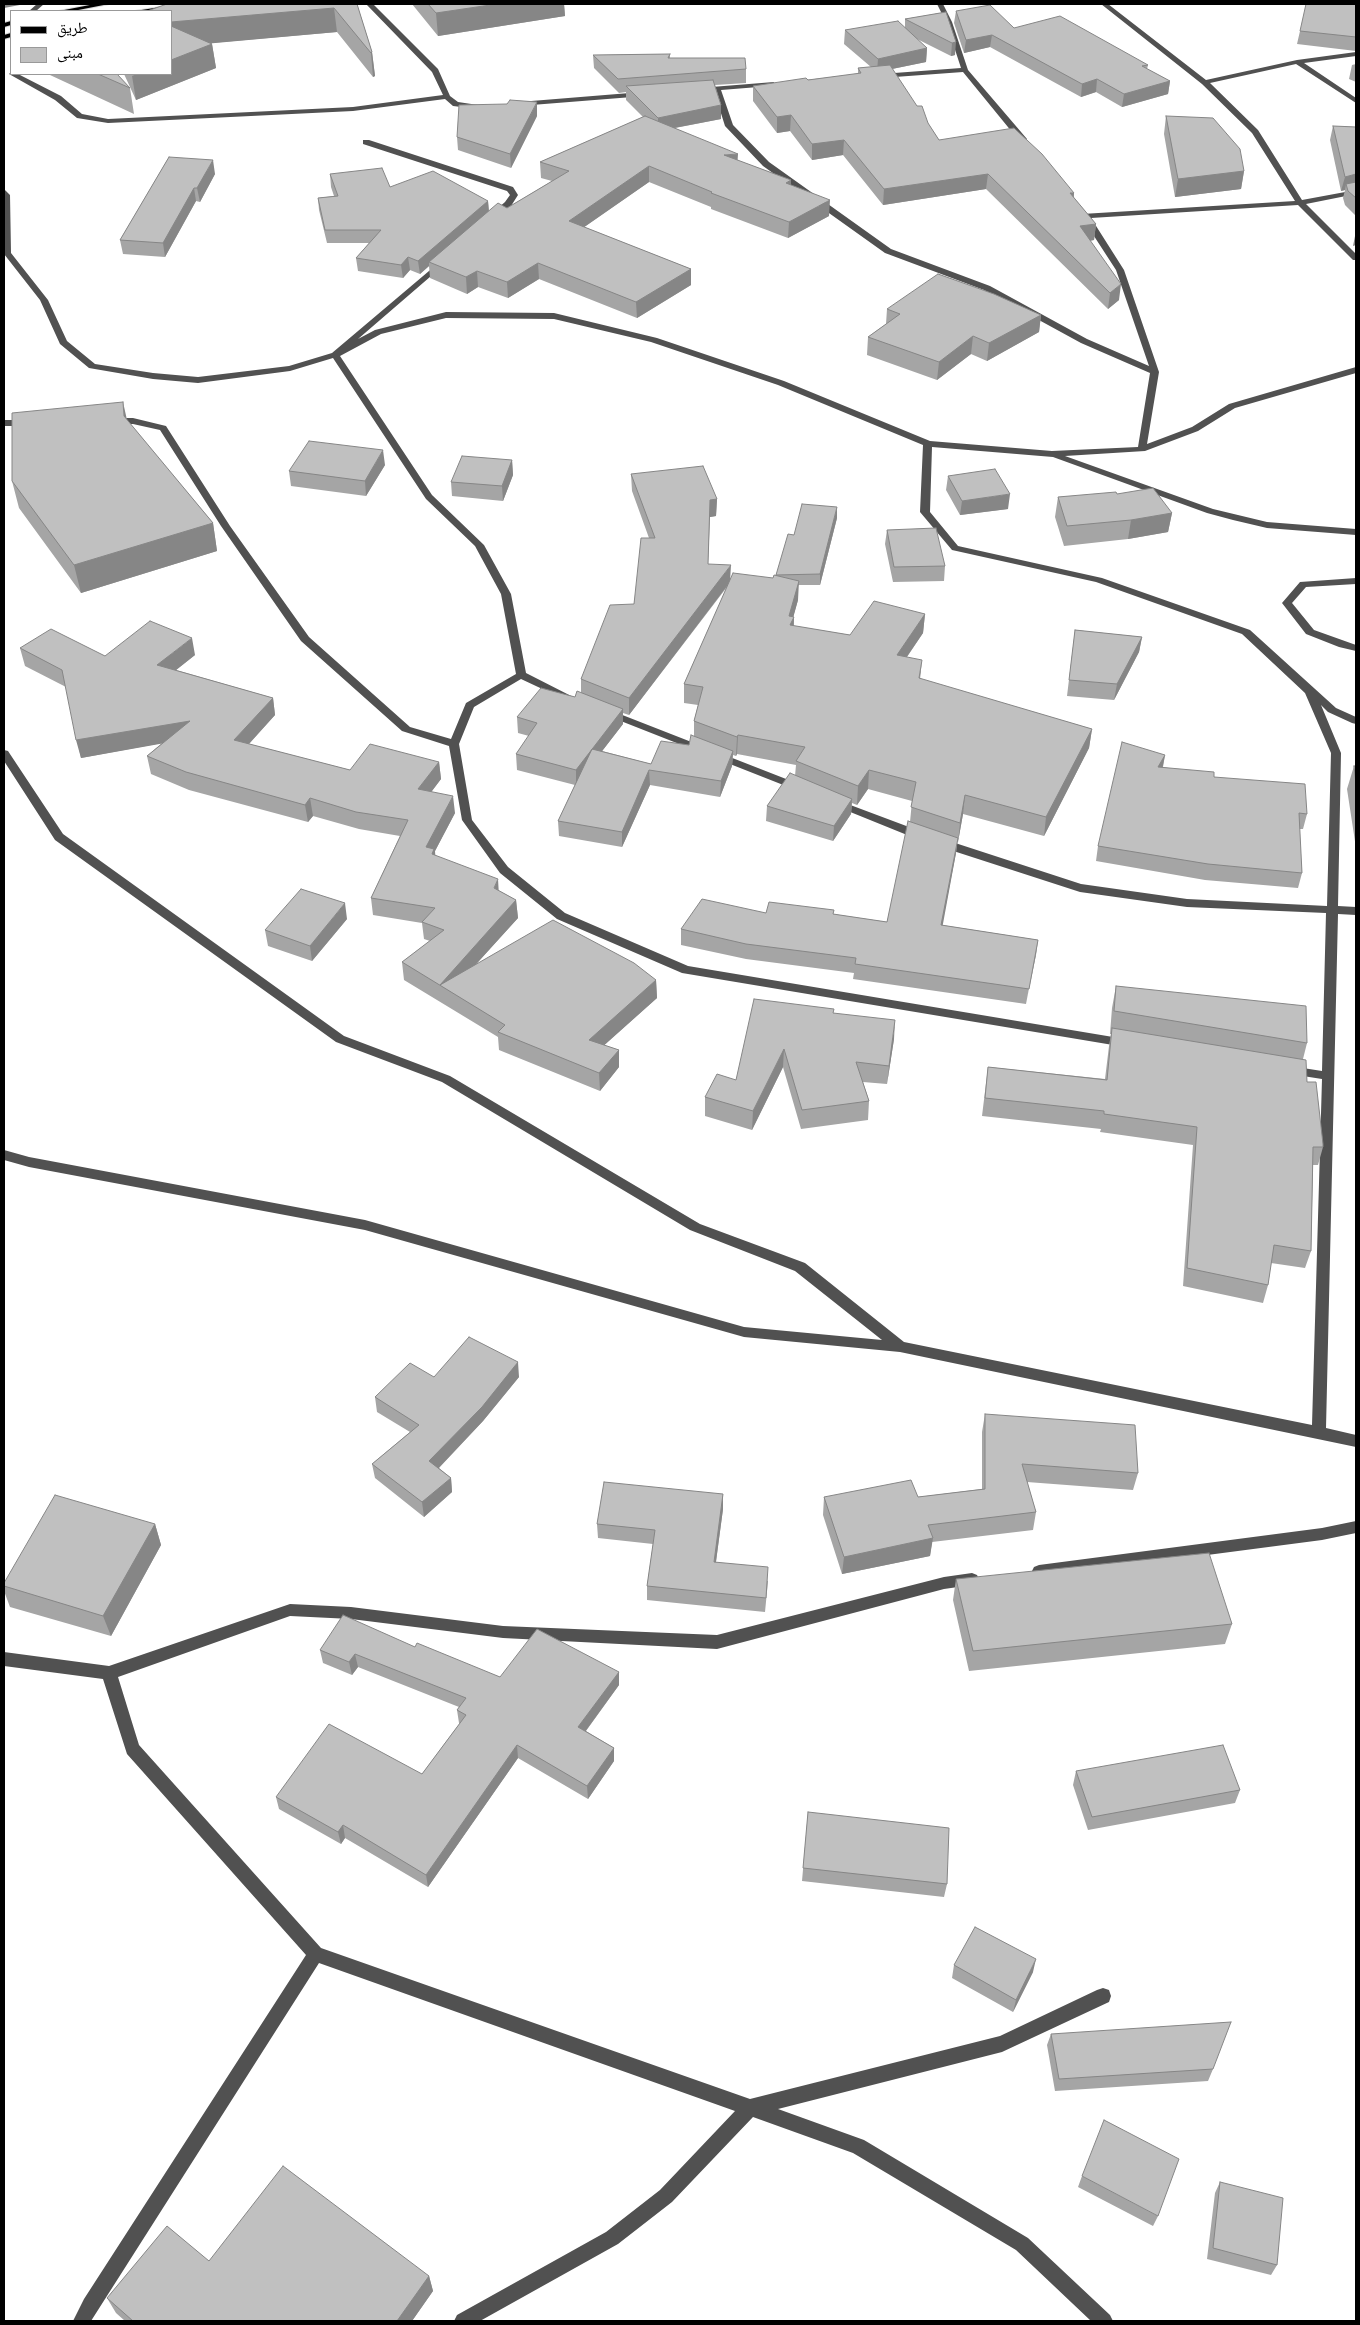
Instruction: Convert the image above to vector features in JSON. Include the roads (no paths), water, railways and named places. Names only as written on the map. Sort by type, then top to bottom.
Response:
[{"type":"main road","points":[[68,10],[106,4]]},
{"type":"main road","points":[[146,10],[195,4]]},
{"type":"street","points":[[369,4],[435,71],[447,97],[456,104],[468,108],[488,106]]},
{"type":"street","points":[[1104,4],[1205,82],[1255,132],[1300,203],[1356,258]]},
{"type":"street","points":[[943,5],[965,70],[1028,146]]},
{"type":"street","points":[[1205,82],[1297,62],[1356,54]]},
{"type":"street","points":[[1297,62],[1356,100]]},
{"type":"street","points":[[876,76],[965,70]]},
{"type":"street","points":[[16,75],[58,98],[80,116],[108,121],[354,109],[447,97]]},
{"type":"street","points":[[687,91],[776,84]]},
{"type":"street","points":[[717,89],[729,126],[766,164],[888,251],[986,288],[1084,341],[1154,372]]},
{"type":"street","points":[[508,105],[647,94]]},
{"type":"street","points":[[366,142],[510,189],[514,195],[508,204],[485,224]]},
{"type":"street","points":[[4,191],[6,196],[7,252],[44,300],[63,342],[92,366],[153,376],[198,380],[290,368],[336,355],[378,332],[446,315],[554,316],[654,340],[772,380],[928,444],[1052,454],[1142,449],[1194,430],[1232,406],[1356,370]]},
{"type":"street","points":[[1085,216],[1300,203],[1356,192]]},
{"type":"street","points":[[1079,208],[1120,270],[1154,372],[1142,449]]},
{"type":"street","points":[[336,355],[448,257]]},
{"type":"street","points":[[336,355],[429,497],[479,545],[506,594],[521,675]]},
{"type":"street","points":[[103,421],[133,421],[164,428],[226,526],[305,639],[406,729],[454,744]]},
{"type":"street","points":[[4,423],[44,422]]},
{"type":"street","points":[[928,444],[925,512],[955,548],[1099,580],[1246,632],[1332,710],[1356,721]]},
{"type":"street","points":[[1052,454],[1210,511],[1267,525],[1356,532]]},
{"type":"street","points":[[1356,581],[1303,584],[1287,603],[1310,632],[1356,648]]},
{"type":"street","points":[[1246,632],[1310,692],[1336,753],[1319,1432]]},
{"type":"street","points":[[521,675],[583,703]]},
{"type":"street","points":[[521,675],[470,705],[454,744],[467,820],[504,870],[561,916],[686,970],[1133,1044]]},
{"type":"street","points":[[601,710],[810,792]]},
{"type":"street","points":[[4,753],[59,837],[340,1038],[446,1079],[695,1227],[800,1267],[900,1347]]},
{"type":"street","points":[[828,799],[909,832],[1080,888],[1187,903],[1356,911]]},
{"type":"street","points":[[1279,1068],[1328,1076]]},
{"type":"street","points":[[4,1155],[365,1225],[744,1332],[900,1347],[1356,1441]]},
{"type":"street","points":[[1022,1573],[1322,1534],[1356,1527]]},
{"type":"street","points":[[4,1659],[109,1673],[290,1610],[351,1613],[503,1632],[717,1642],[944,1583],[983,1578]]},
{"type":"street","points":[[109,1673],[132,1749],[316,1954],[858,2146],[1022,2244],[1104,2321]]},
{"type":"street","points":[[82,2321],[90,2305],[316,1954]]},
{"type":"street","points":[[463,2321],[612,2238],[666,2196],[750,2108],[1002,2044],[1103,1996]]}]
